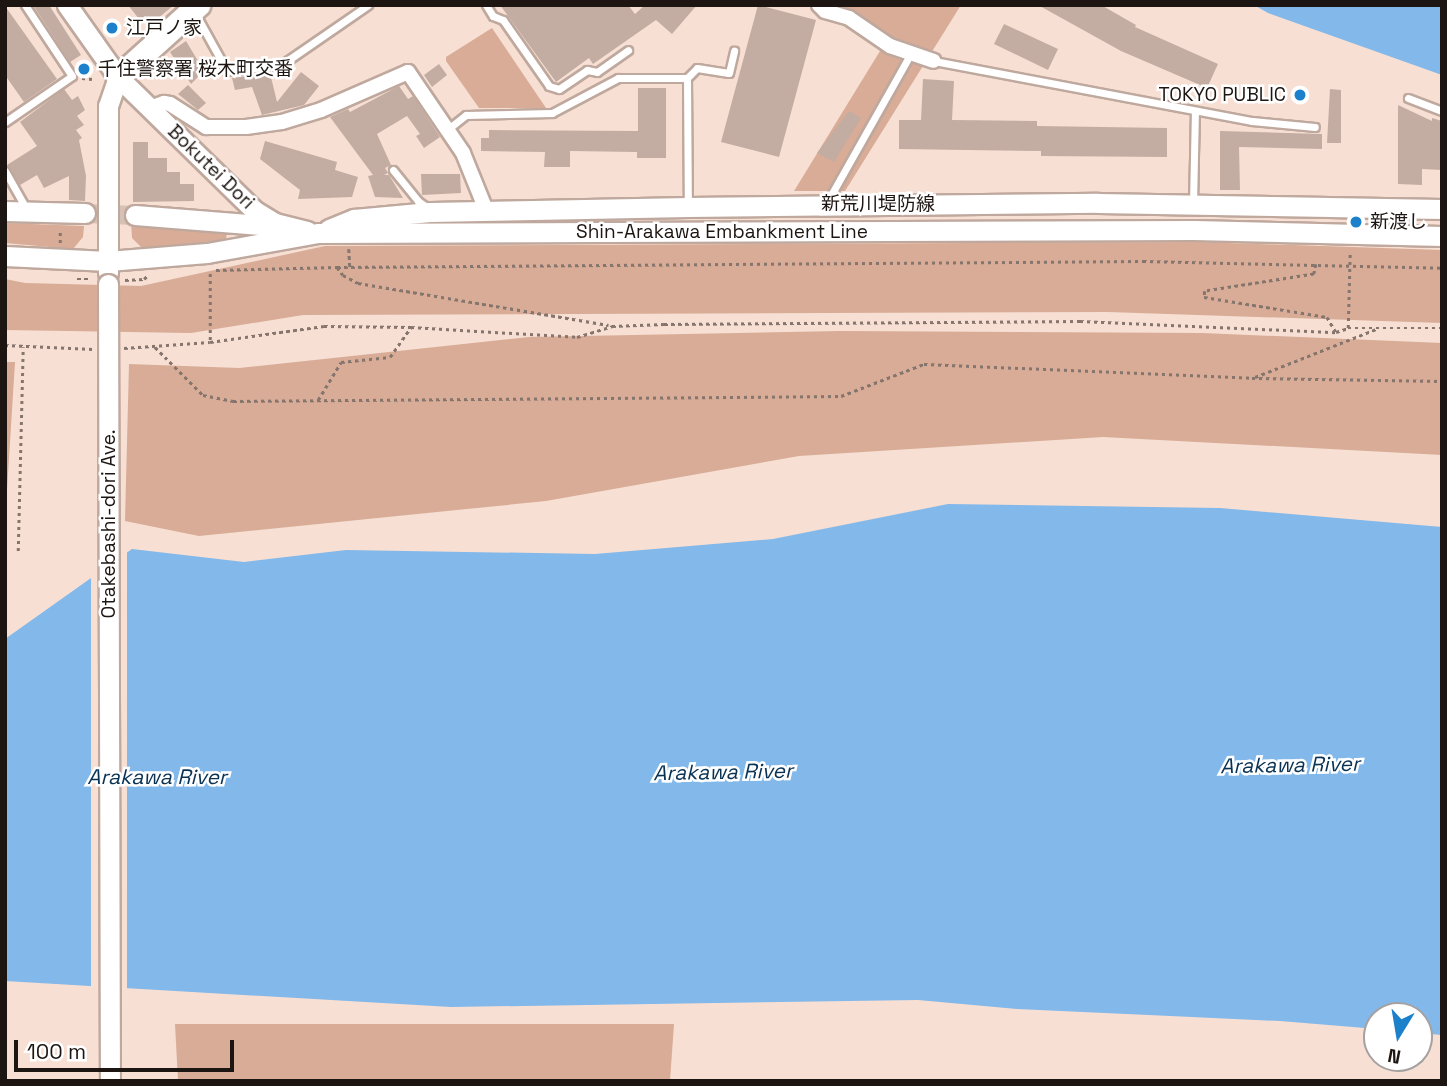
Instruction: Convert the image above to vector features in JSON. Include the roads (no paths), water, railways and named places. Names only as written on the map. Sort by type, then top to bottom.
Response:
[{"type":"main road","name":"Bokutei Dori","points":[[67,5],[118,76],[255,211],[288,228],[318,233]]},
{"type":"main road","points":[[118,76],[195,7]]},
{"type":"main road","name":"Otakebashi-dori Ave.","points":[[110,1081],[108,106],[118,76]]},
{"type":"main road","name":"新荒川堤防線","points":[[318,233],[354,219],[486,210],[825,204],[1442,209]]},
{"type":"main road","points":[[5,211],[85,214]]},
{"type":"main road","points":[[135,215],[213,219],[288,228]]},
{"type":"main road","name":"Shin-Arakawa Embankment Line","points":[[5,256],[108,261],[207,253],[318,233],[1113,230],[1442,236]]},
{"type":"street","points":[[819,5],[825,11],[849,18],[890,46],[934,61]]},
{"type":"street","points":[[150,108],[164,103],[170,104],[206,127],[246,127],[282,122],[321,110],[408,72],[464,153],[486,210]]},
{"type":"lane","points":[[5,122],[72,76],[25,5]]},
{"type":"lane","points":[[195,7],[226,71],[281,65],[368,5]]},
{"type":"lane","points":[[486,5],[494,16],[503,20],[549,86],[559,89],[587,70],[597,72],[628,50]]},
{"type":"lane","points":[[448,128],[466,115],[552,113],[618,78],[687,78],[697,68],[729,74],[734,51]]},
{"type":"lane","points":[[825,204],[911,52]]},
{"type":"lane","points":[[934,61],[1252,121],[1315,127]]},
{"type":"lane","points":[[687,78],[688,206]]},
{"type":"lane","points":[[1408,98],[1442,111]]},
{"type":"lane","points":[[1193,205],[1195,111]]},
{"type":"lane","points":[[393,170],[430,212]]},
{"type":"lane","points":[[5,171],[28,211]]},
{"type":"water","points":[[1254,5],[1442,5],[1442,75],[1268,13]]},
{"type":"water","name":"Arakawa River","points":[[948,504],[1220,508],[1442,527],[1442,1035],[1433,1034],[1433,1002],[1363,1002],[1363,1028],[1280,1021],[1017,1009],[918,1000],[451,1007],[5,981],[5,639],[132,549],[244,562],[346,550],[595,554],[773,539]]},
{"type":"tunnel","points":[[85,213],[135,215]]},
{"type":"place","name":"江戸ノ家","points":[[112,28]]},
{"type":"place","name":"千住警察署 桜木町交番","points":[[84,69]]},
{"type":"place","name":"TOKYO PUBLIC","points":[[1300,95]]},
{"type":"place","name":"新渡し","points":[[1356,222]]}]
